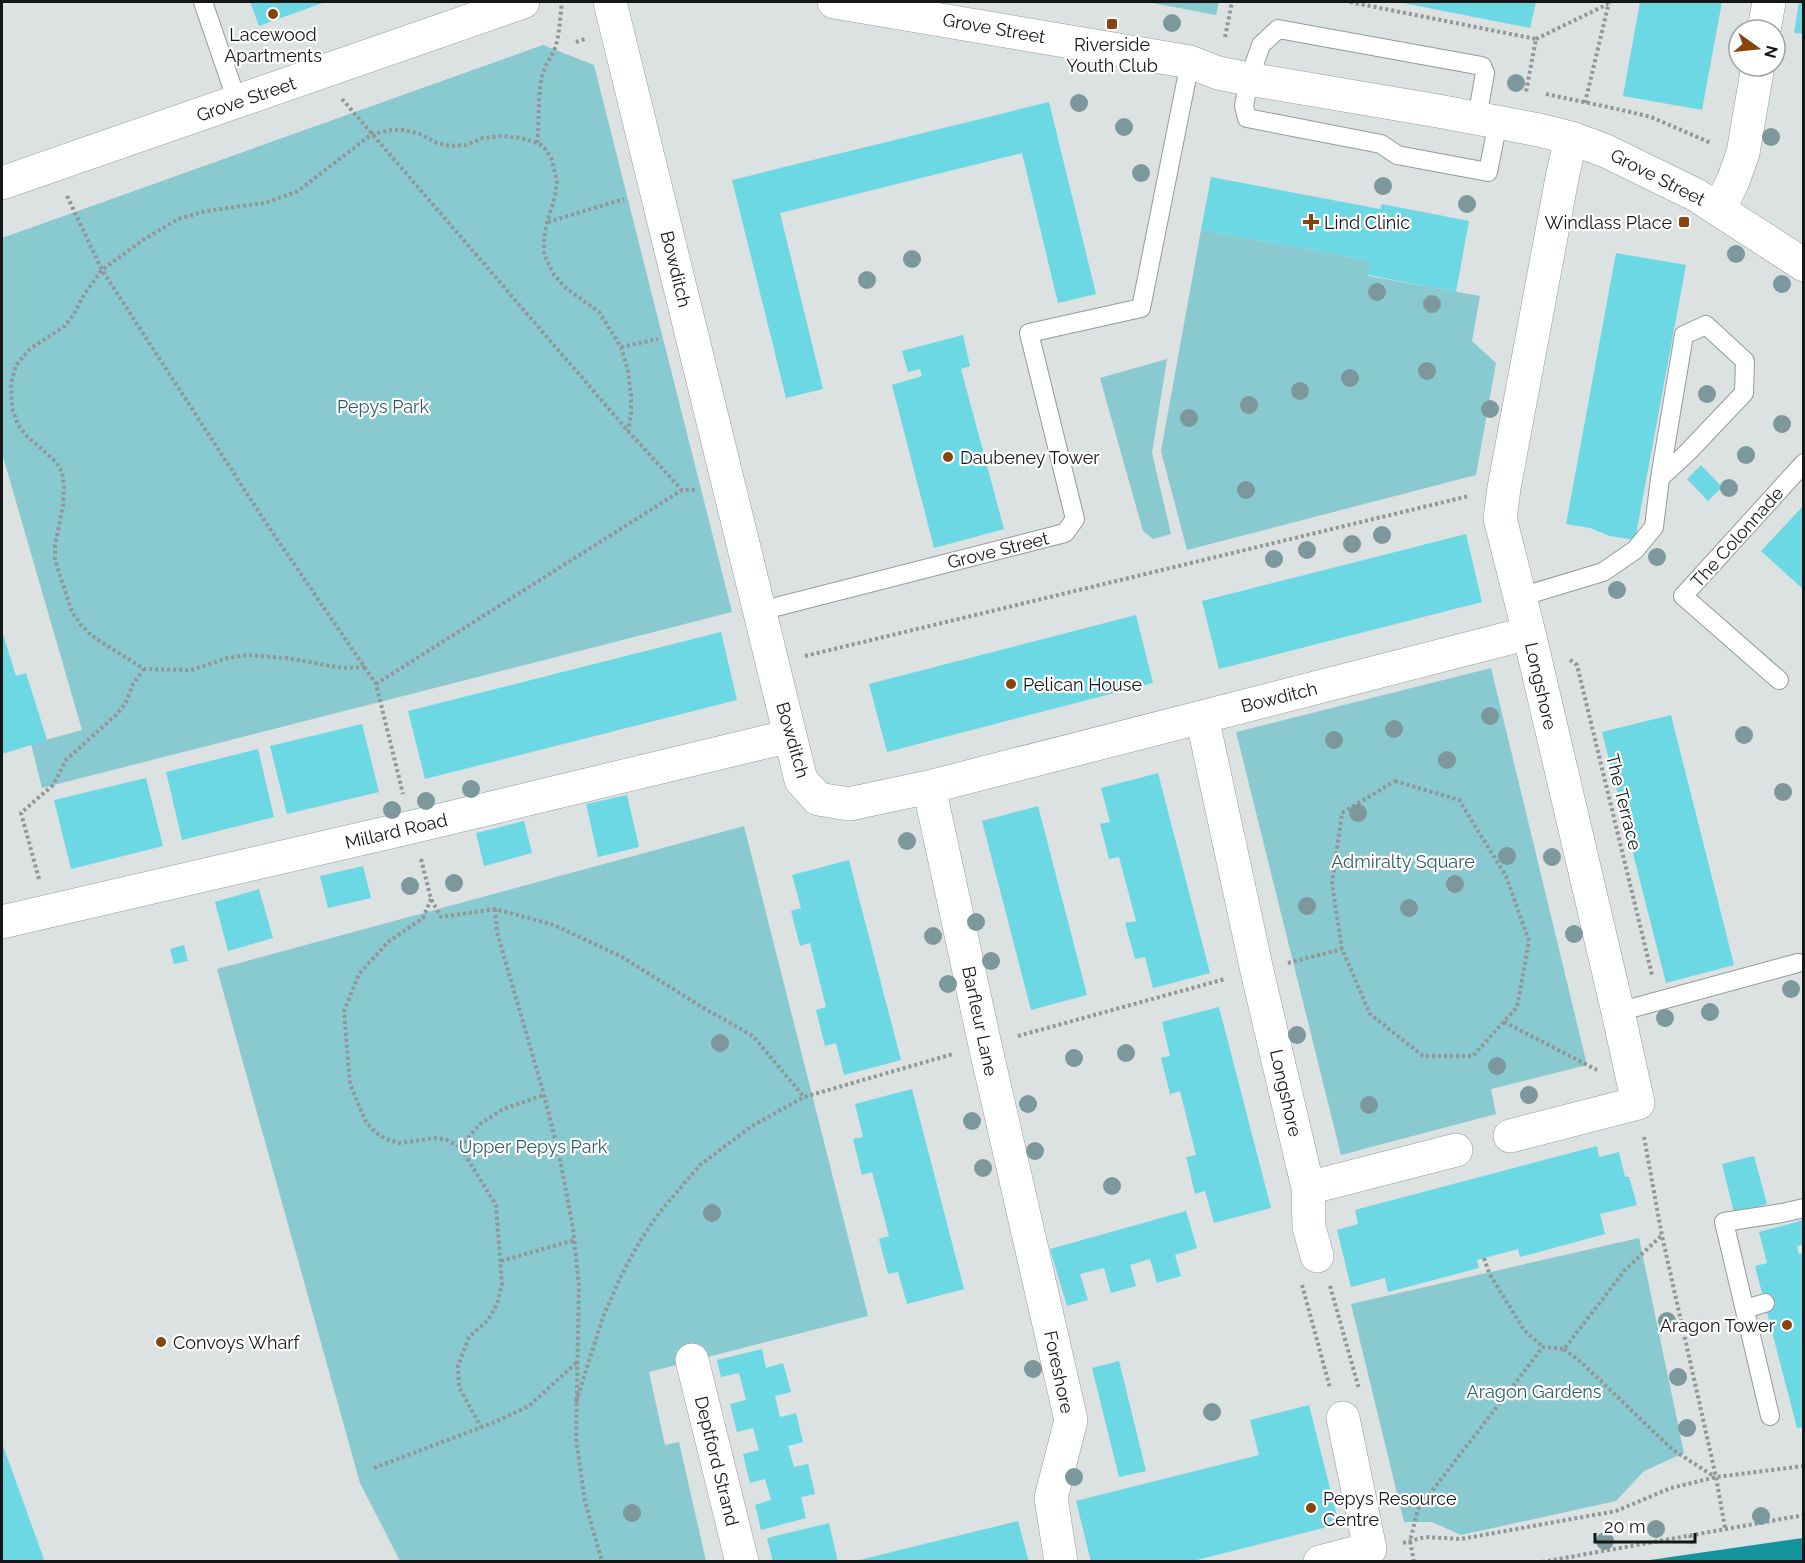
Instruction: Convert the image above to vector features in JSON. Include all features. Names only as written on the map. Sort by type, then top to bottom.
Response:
[{"type":"street","name":"Grove Street","points":[[2,183],[523,2]]},
{"type":"street","name":"Bowditch","points":[[610,2],[801,780],[818,799],[849,804],[929,787],[1529,633]]},
{"type":"street","name":"Grove Street","points":[[834,2],[977,13],[1190,62],[1218,73],[1488,120],[1571,138],[1606,151],[1696,195],[1803,265]]},
{"type":"street","points":[[1766,18],[1769,2]]},
{"type":"street","points":[[1719,209],[1733,181],[1743,153],[1756,78]]},
{"type":"street","name":"Longshore","points":[[1571,138],[1500,518],[1637,1096]]},
{"type":"street","name":"Longshore","points":[[1202,717],[1257,971],[1308,1188],[1309,1267]]},
{"type":"street","name":"Millard Road","points":[[2,922],[790,736]]},
{"type":"street","name":"Barfleur Lane","points":[[929,787],[1033,1254]]},
{"type":"street","points":[[1510,1136],[1637,1096]]},
{"type":"street","points":[[1308,1188],[1456,1150]]},
{"type":"street","name":"Foreshore","points":[[1033,1254],[1071,1420],[1051,1498],[1061,1562]]},
{"type":"street","name":"Deptford Strand","points":[[692,1360],[742,1562]]},
{"type":"street","points":[[1320,1562],[1370,1549],[1343,1418]]},
{"type":"lane","points":[[202,2],[237,101]]},
{"type":"lane","points":[[1278,29],[1482,66],[1485,73],[1488,120],[1488,172],[1397,155],[1381,144],[1247,118],[1244,106],[1249,79],[1261,45],[1278,29]]},
{"type":"lane","name":"Grove Street","points":[[760,611],[1065,533],[1075,519],[1029,333],[1141,308],[1190,62]]},
{"type":"lane","points":[[1520,597],[1604,572],[1635,550],[1654,527],[1660,478],[1684,335],[1706,325],[1744,361],[1744,393],[1660,478]]},
{"type":"lane","name":"The Colonnade","points":[[1779,680],[1683,596],[1803,463]]},
{"type":"lane","points":[[1618,1012],[1798,963]]},
{"type":"lane","points":[[1770,1416],[1724,1222],[1803,1208]]},
{"type":"lane","points":[[1744,1309],[1765,1303]]},
{"type":"path","points":[[537,143],[538,104],[542,76],[554,50],[562,2]]},
{"type":"path","points":[[1225,37],[1232,2]]},
{"type":"path","points":[[1350,2],[1536,39],[1609,3]]},
{"type":"path","points":[[1586,102],[1609,3]]},
{"type":"path","points":[[1526,92],[1536,39]]},
{"type":"path","points":[[321,73],[628,431],[682,490]]},
{"type":"path","points":[[365,667],[342,668],[287,658],[247,655],[228,658],[191,670],[144,669],[92,636],[72,612],[55,560],[55,545],[64,496],[62,472],[45,450],[26,435],[18,425],[12,408],[11,383],[16,365],[30,349],[65,326],[102,270],[143,240],[178,219],[206,211],[264,203],[298,191],[372,134],[404,130],[451,146],[466,146],[483,138],[502,136],[521,138],[543,146],[552,160],[557,182],[544,238],[544,255],[554,275],[566,288],[599,312],[621,347],[628,371],[631,395],[628,431]]},
{"type":"path","points":[[547,222],[656,189]]},
{"type":"path","points":[[69,199],[102,270],[266,523],[376,684],[412,827]]},
{"type":"path","points":[[772,663],[879,640],[1504,488]]},
{"type":"path","points":[[376,684],[682,490],[730,490]]},
{"type":"path","name":"The Terrace","points":[[1529,633],[1577,665],[1659,1001]]},
{"type":"path","points":[[49,912],[21,813],[53,785],[66,760],[118,713],[126,702],[133,684],[144,669]]},
{"type":"path","points":[[1395,781],[1459,800],[1506,876],[1528,941],[1517,1007],[1473,1056],[1423,1056],[1370,1014],[1342,949],[1332,884],[1342,813],[1395,781]]},
{"type":"path","points":[[422,861],[431,898],[441,917],[495,909],[554,925],[622,957],[753,1036],[804,1097]]},
{"type":"path","points":[[431,898],[423,918],[388,942],[359,974],[344,1011],[350,1084],[366,1122],[376,1133],[399,1143],[436,1138],[447,1140],[460,1148],[496,1205],[502,1284],[488,1320],[469,1337],[458,1366],[459,1387],[482,1427]]},
{"type":"path","points":[[495,909],[497,932],[544,1095],[566,1188],[575,1240],[579,1286],[576,1439],[579,1473],[602,1562]]},
{"type":"path","points":[[576,1402],[612,1294],[640,1241],[659,1213],[700,1165],[752,1126],[804,1097],[985,1045],[1342,949]]},
{"type":"path","points":[[1504,1022],[1637,1096],[1662,1236],[1716,1477],[1725,1528]]},
{"type":"path","points":[[460,1148],[480,1124],[503,1109],[544,1095]]},
{"type":"path","points":[[1564,1349],[1624,1270],[1662,1236]]},
{"type":"path","points":[[501,1261],[575,1240]]},
{"type":"path","points":[[1484,1258],[1488,1273],[1524,1330],[1543,1347],[1564,1349],[1582,1363],[1673,1449],[1716,1477]]},
{"type":"path","points":[[1309,1267],[1326,1273],[1360,1393],[1343,1418],[1334,1402],[1309,1267]]},
{"type":"path","points":[[1414,1562],[1410,1541],[1418,1509],[1543,1347]]},
{"type":"path","points":[[374,1468],[482,1427],[529,1406],[577,1361]]},
{"type":"path","points":[[1370,1549],[1425,1537],[1461,1539],[1616,1511],[1671,1488],[1716,1477],[1803,1467]]},
{"type":"path","points":[[1542,1562],[1803,1515]]},
{"type":"path","points":[[1690,1534],[1694,1547]]},
{"type":"green space","points":[[1147,2],[1219,2],[1216,15]]},
{"type":"green space","name":"Pepys Park","points":[[543,45],[594,65],[732,612],[42,788],[31,744],[82,730],[2,453],[2,238]]},
{"type":"green space","points":[[1201,230],[1371,261],[1368,276],[1480,296],[1472,341],[1496,363],[1476,475],[1187,550],[1161,451]]},
{"type":"green space","points":[[1167,359],[1152,453],[1171,534],[1153,539],[1143,531],[1100,378]]},
{"type":"green space","name":"Admiralty Square","points":[[1491,668],[1587,1065],[1491,1089],[1496,1114],[1341,1155],[1236,732]]},
{"type":"green space","name":"Upper Pepys Park","points":[[744,826],[868,1316],[649,1372],[665,1445],[679,1442],[706,1561],[400,1561],[360,1483],[217,969]]},
{"type":"green space","name":"Aragon Gardens","points":[[1639,1238],[1684,1453],[1644,1471],[1616,1501],[1461,1535],[1432,1522],[1404,1522],[1351,1304]]},
{"type":"shaded area","points":[[1803,1538],[1803,1561],[1643,1561]]},
{"type":"building","name":"Lacewood Apartments","points":[[250,2],[325,2],[259,26]]},
{"type":"building","points":[[1398,2],[1536,2],[1530,28]]},
{"type":"building","points":[[1640,2],[1722,2],[1702,110],[1623,96]]},
{"type":"building","points":[[1799,2],[1804,2],[1804,34],[1794,33]]},
{"type":"building","points":[[1049,102],[1096,294],[1058,303],[1022,153],[780,213],[823,389],[786,398],[732,180]]},
{"type":"building","points":[[1211,177],[1380,209],[1382,204],[1469,221],[1456,292],[1368,275],[1371,261],[1201,230]]},
{"type":"building","points":[[1616,253],[1686,265],[1635,540],[1566,524]]},
{"type":"building","name":"Daubeney Tower","points":[[963,335],[970,366],[961,369],[1004,529],[934,548],[892,385],[922,376],[920,369],[908,372],[902,351]]},
{"type":"building","points":[[1701,465],[1722,487],[1708,501],[1687,479]]},
{"type":"building","points":[[1804,505],[1804,590],[1761,551]]},
{"type":"building","points":[[1466,534],[1482,602],[1219,669],[1202,601]]},
{"type":"building","name":"Pelican House","points":[[1136,615],[1153,683],[887,752],[869,684]]},
{"type":"building","points":[[2,631],[16,676],[26,673],[47,740],[2,754]]},
{"type":"building","points":[[721,632],[737,700],[425,779],[408,711]]},
{"type":"building","points":[[1671,715],[1734,965],[1666,983],[1602,732]]},
{"type":"building","points":[[362,724],[379,792],[287,814],[270,746]]},
{"type":"building","points":[[258,749],[274,817],[182,840],[166,772]]},
{"type":"building","points":[[1158,773],[1210,973],[1153,988],[1145,957],[1135,959],[1125,923],[1136,921],[1119,857],[1109,859],[1100,824],[1110,822],[1101,788]]},
{"type":"building","points":[[146,778],[163,846],[71,869],[54,800]]},
{"type":"building","points":[[627,795],[639,847],[598,857],[586,804]]},
{"type":"building","points":[[1038,806],[1087,995],[1031,1010],[982,821]]},
{"type":"building","points":[[524,821],[532,853],[484,866],[476,833]]},
{"type":"building","points":[[849,860],[901,1060],[844,1075],[836,1043],[825,1046],[816,1010],[826,1007],[810,943],[800,946],[791,911],[801,908],[792,875]]},
{"type":"building","points":[[363,866],[371,898],[328,908],[320,876]]},
{"type":"building","points":[[259,889],[273,938],[228,951],[215,902]]},
{"type":"building","points":[[184,945],[188,961],[174,964],[170,949]]},
{"type":"building","points":[[1219,1007],[1271,1208],[1214,1223],[1205,1191],[1195,1194],[1186,1157],[1196,1155],[1180,1091],[1170,1094],[1161,1058],[1170,1056],[1162,1022]]},
{"type":"building","points":[[912,1089],[964,1289],[907,1304],[898,1272],[888,1274],[879,1239],[889,1236],[872,1172],[862,1175],[853,1139],[863,1137],[855,1104]]},
{"type":"building","points":[[1597,1146],[1599,1157],[1619,1152],[1625,1177],[1629,1177],[1637,1205],[1600,1214],[1605,1234],[1520,1257],[1518,1249],[1484,1258],[1477,1260],[1479,1268],[1388,1292],[1385,1278],[1351,1287],[1337,1230],[1358,1224],[1355,1210]]},
{"type":"building","points":[[1754,1156],[1767,1204],[1734,1213],[1722,1164]]},
{"type":"building","points":[[1186,1211],[1197,1248],[1175,1255],[1181,1276],[1157,1283],[1150,1259],[1130,1265],[1136,1286],[1111,1293],[1104,1268],[1080,1274],[1088,1300],[1067,1306],[1050,1249]]},
{"type":"building","name":"Aragon Tower","points":[[1804,1220],[1804,1245],[1797,1246],[1799,1254],[1804,1253],[1804,1427],[1797,1428],[1755,1266],[1767,1263],[1759,1232]]},
{"type":"building","points":[[762,1349],[766,1368],[783,1363],[791,1392],[775,1396],[780,1417],[796,1413],[803,1442],[788,1446],[794,1467],[808,1464],[815,1494],[801,1497],[806,1518],[761,1530],[755,1505],[771,1500],[765,1479],[750,1483],[743,1454],[759,1450],[753,1428],[737,1432],[730,1404],[746,1400],[739,1373],[721,1377],[717,1360]]},
{"type":"building","points":[[1119,1361],[1146,1471],[1119,1477],[1092,1368]]},
{"type":"building","points":[[1309,1405],[1339,1524],[1189,1562],[1091,1562],[1076,1501],[1259,1455],[1250,1420]]},
{"type":"building","points":[[2,1443],[45,1562],[2,1562]]},
{"type":"building","points":[[1018,1521],[1029,1562],[855,1562],[855,1561]]},
{"type":"building","points":[[829,1523],[838,1562],[773,1562],[767,1538]]},
{"type":"place","name":"Lacewood Apartments","points":[[273,14]]},
{"type":"place","name":"Riverside Youth Club","points":[[1112,24]]},
{"type":"place","name":"Lind Clinic","points":[[1311,222]]},
{"type":"place","name":"Windlass Place","points":[[1684,222]]},
{"type":"place","name":"Daubeney Tower","points":[[948,457]]},
{"type":"place","name":"Pelican House","points":[[1011,684]]},
{"type":"place","name":"Aragon Tower","points":[[1787,1325]]},
{"type":"place","name":"Convoys Wharf","points":[[161,1342]]},
{"type":"place","name":"Pepys Resource Centre","points":[[1311,1508]]}]
